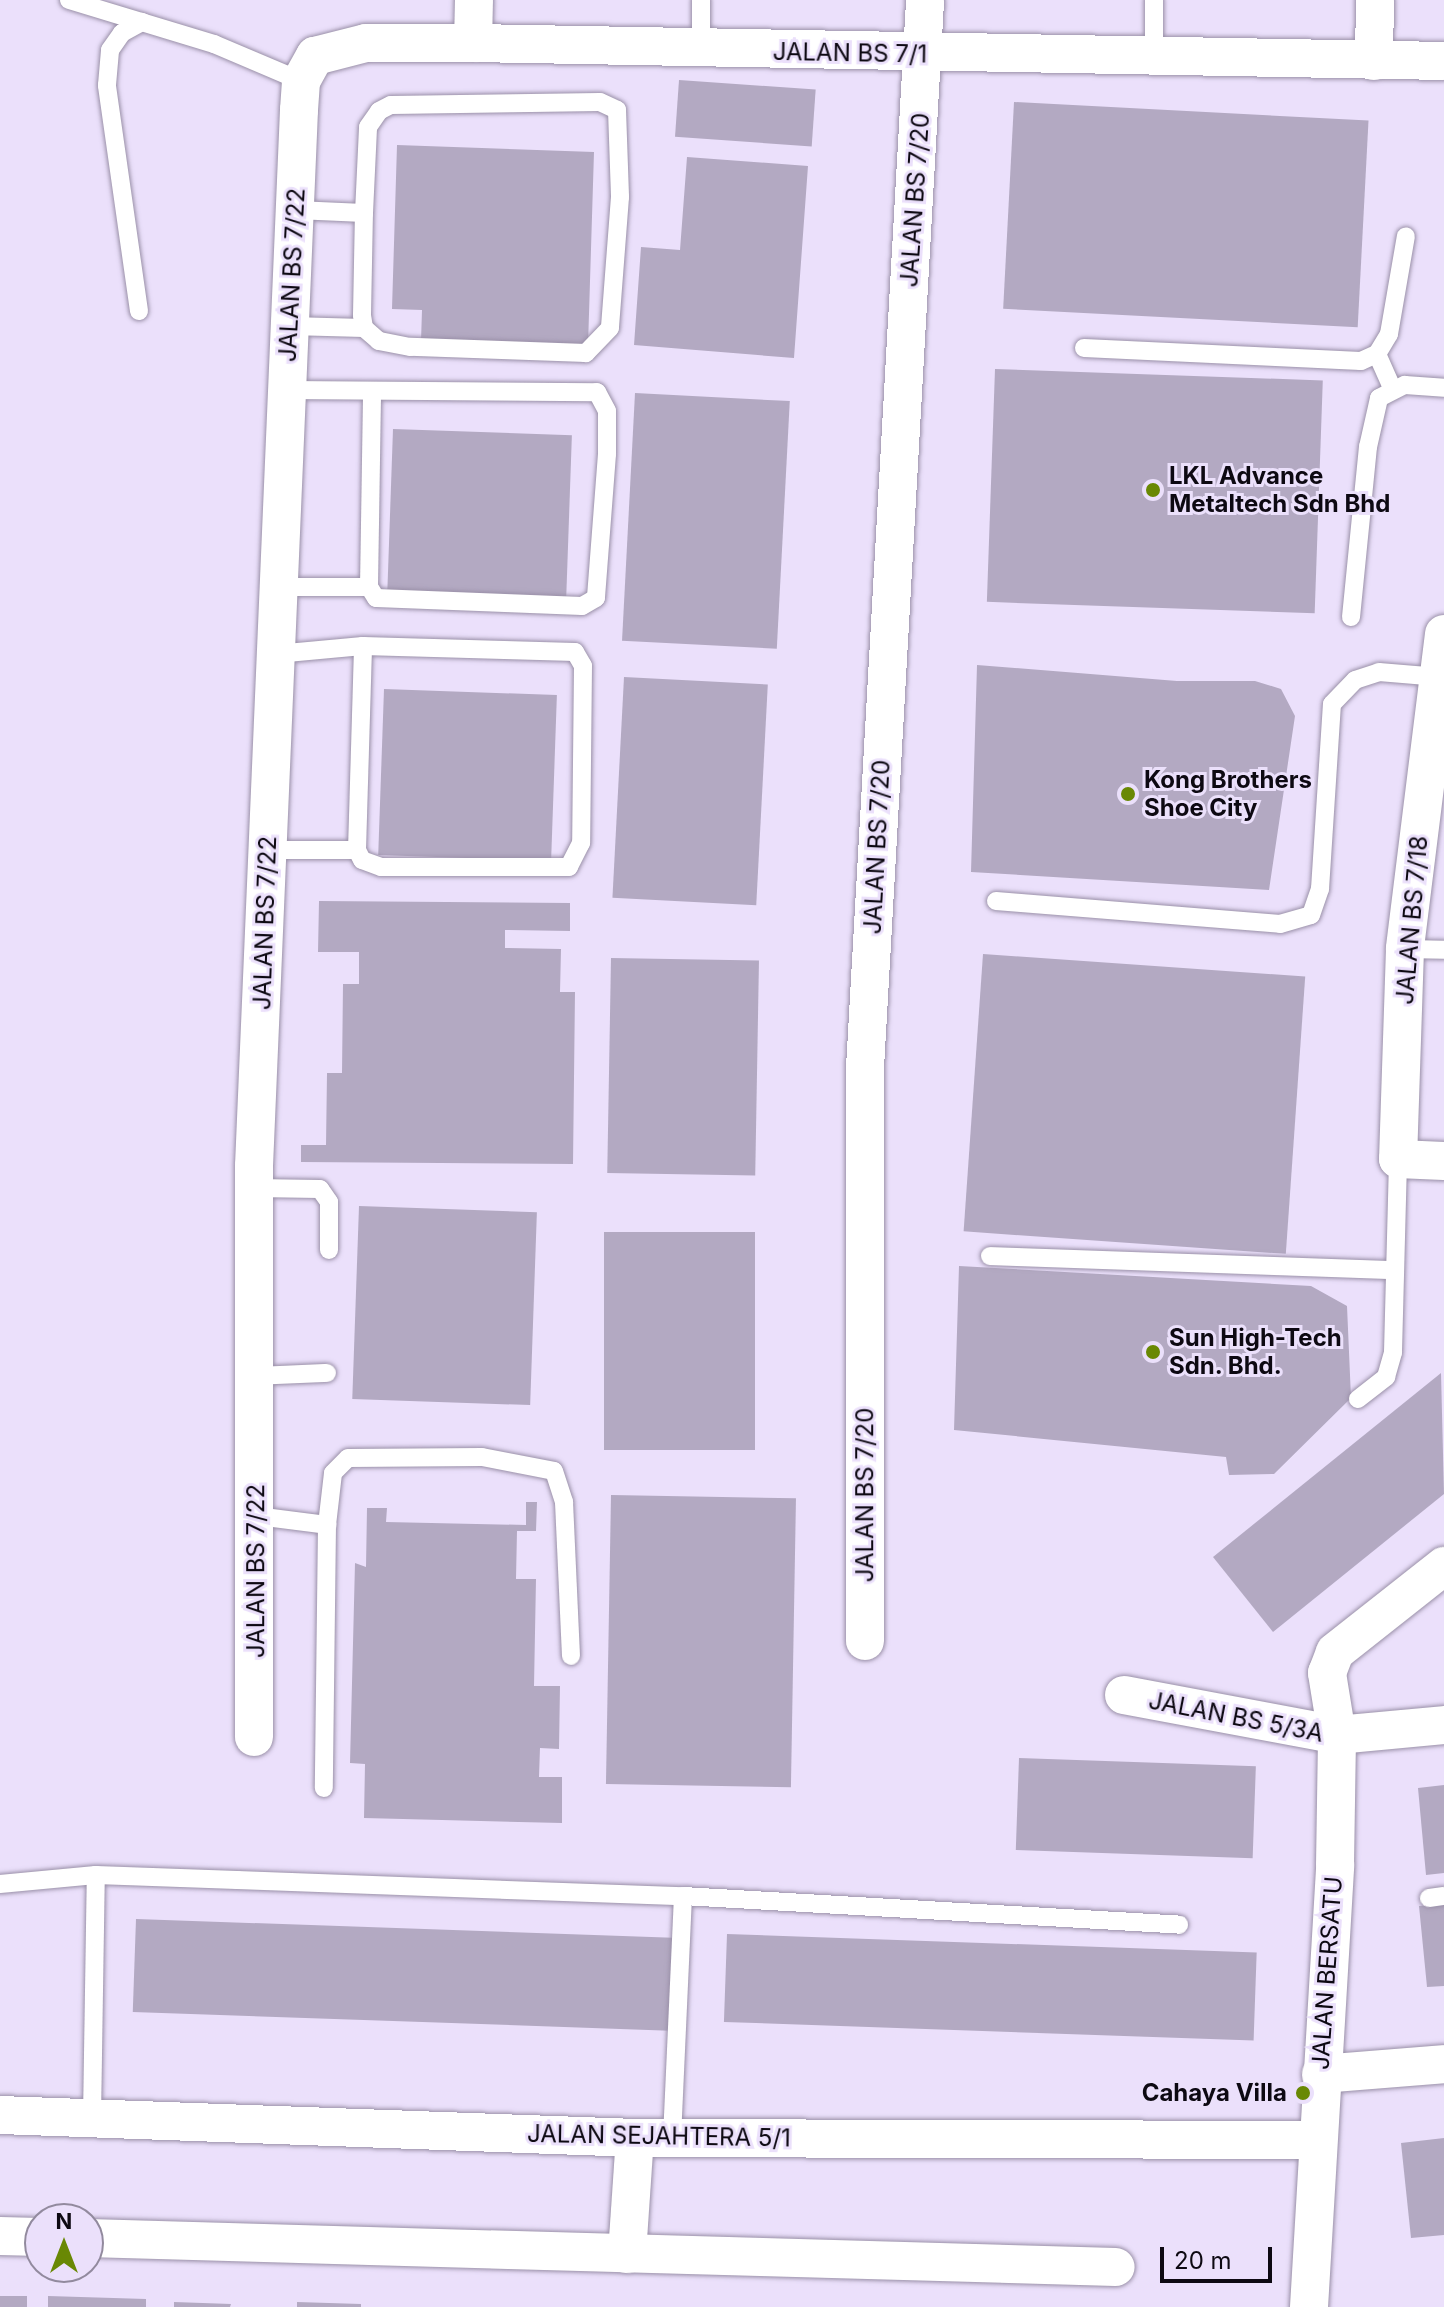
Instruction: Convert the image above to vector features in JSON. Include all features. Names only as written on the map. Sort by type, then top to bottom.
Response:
[{"type":"street","points":[[473,43],[474,0]]},
{"type":"street","name":"JALAN BS 7/20","points":[[865,1641],[865,1068],[925,55],[925,0]]},
{"type":"street","points":[[1374,61],[1375,0]]},
{"type":"street","name":"JALAN BS 7/1","points":[[300,95],[315,56],[338,46],[473,43],[925,55],[1154,54],[1444,61]]},
{"type":"street","name":"JALAN BS 7/22","points":[[254,1737],[257,1516],[254,1188],[300,95]]},
{"type":"street","name":"JALAN BS 7/18","points":[[1398,1159],[1405,949],[1439,726],[1439,677],[1444,634]]},
{"type":"street","points":[[1398,1159],[1444,1161]]},
{"type":"street","name":"JALAN BERSATU","points":[[1309,2307],[1335,1865],[1337,1735],[1327,1684],[1335,1652],[1444,1566]]},
{"type":"street","name":"JALAN BS 5/3A","points":[[1124,1695],[1337,1735],[1444,1725]]},
{"type":"street","points":[[1321,2074],[1444,2064]]},
{"type":"street","name":"JALAN SEJAHTERA 5/1","points":[[0,2115],[635,2138],[1317,2140]]},
{"type":"street","points":[[627,2254],[635,2138]]},
{"type":"street","points":[[0,2236],[24,2237]]},
{"type":"street","points":[[104,2238],[1116,2267]]},
{"type":"lane","points":[[69,0],[214,44],[300,95]]},
{"type":"lane","points":[[701,0],[701,49]]},
{"type":"lane","points":[[1154,0],[1154,54]]},
{"type":"lane","points":[[139,311],[107,85],[110,50],[122,33],[142,22]]},
{"type":"lane","points":[[290,326],[364,328],[379,341],[410,347],[543,353],[593,349],[610,328],[620,197],[617,110],[600,102],[391,105],[379,111],[368,127],[364,328]]},
{"type":"lane","points":[[296,210],[364,213]]},
{"type":"lane","points":[[1084,348],[1341,363],[1377,354],[1389,334],[1406,236]]},
{"type":"lane","points":[[1377,354],[1392,388]]},
{"type":"lane","points":[[1351,617],[1374,412],[1379,398],[1392,388],[1444,388]]},
{"type":"lane","points":[[279,587],[369,587],[383,600],[590,603],[601,583],[607,454],[605,401],[586,389],[286,390]]},
{"type":"lane","points":[[369,587],[372,392]]},
{"type":"lane","points":[[276,654],[363,646],[575,652],[583,666],[581,843],[575,861],[561,870],[381,867],[362,860],[357,850],[363,646]]},
{"type":"lane","points":[[996,901],[1280,924],[1311,915],[1320,889],[1332,704],[1355,680],[1379,672],[1439,677]]},
{"type":"lane","points":[[268,850],[357,850]]},
{"type":"lane","points":[[1405,949],[1444,950]]},
{"type":"lane","points":[[1358,1399],[1386,1377],[1393,1352],[1398,1159]]},
{"type":"lane","points":[[254,1188],[320,1189],[329,1202],[329,1250]]},
{"type":"lane","points":[[990,1256],[1394,1270]]},
{"type":"lane","points":[[255,1376],[327,1373]]},
{"type":"lane","points":[[324,1788],[327,1525],[333,1473],[348,1458],[482,1457],[554,1471],[564,1502],[571,1656]]},
{"type":"lane","points":[[257,1516],[327,1525]]},
{"type":"lane","points":[[0,1884],[96,1875],[683,1896],[1179,1925]]},
{"type":"lane","points":[[92,2118],[96,1875]]},
{"type":"lane","points":[[672,2138],[683,1896]]},
{"type":"building","points":[[679,80],[816,90],[812,146],[675,137]]},
{"type":"building","points":[[1014,102],[1369,121],[1358,327],[1003,309]]},
{"type":"building","points":[[397,145],[594,152],[588,346],[421,341],[422,310],[392,309]]},
{"type":"building","points":[[687,157],[808,166],[794,358],[634,345],[641,247],[680,250]]},
{"type":"building","name":"LKL Advance Metaltech Sdn Bhd","points":[[995,369],[1323,380],[1315,613],[987,602]]},
{"type":"building","points":[[635,393],[790,401],[777,649],[622,641]]},
{"type":"building","points":[[393,429],[572,435],[566,601],[387,595]]},
{"type":"building","name":"Kong Brothers Shoe City","points":[[977,665],[1177,681],[1255,681],[1281,689],[1295,716],[1269,890],[971,872]]},
{"type":"building","points":[[624,677],[768,685],[756,905],[612,898]]},
{"type":"building","points":[[384,689],[557,695],[551,861],[378,855]]},
{"type":"building","points":[[319,901],[570,903],[570,931],[505,930],[505,948],[561,949],[560,992],[575,992],[573,1164],[301,1162],[301,1145],[326,1145],[327,1073],[342,1073],[343,984],[359,984],[359,952],[318,952]]},
{"type":"building","points":[[983,954],[1305,977],[1286,1254],[964,1231]]},
{"type":"building","points":[[611,958],[759,961],[755,1176],[607,1173]]},
{"type":"building","points":[[359,1206],[537,1212],[530,1405],[352,1399]]},
{"type":"building","points":[[604,1232],[755,1232],[755,1450],[604,1450]]},
{"type":"building","name":"Sun High-Tech Sdn. Bhd.","points":[[959,1266],[1311,1286],[1347,1306],[1351,1398],[1274,1474],[1229,1475],[1226,1457],[954,1430]]},
{"type":"building","points":[[1441,1373],[1444,1494],[1273,1632],[1213,1557]]},
{"type":"building","points":[[611,1495],[796,1498],[791,1787],[606,1784]]},
{"type":"building","points":[[526,1502],[537,1502],[536,1531],[517,1531],[516,1579],[536,1579],[534,1686],[560,1686],[559,1749],[540,1748],[539,1777],[562,1777],[562,1823],[364,1818],[365,1764],[350,1763],[355,1563],[366,1567],[367,1508],[387,1508],[386,1522],[526,1525]]},
{"type":"building","points":[[1019,1758],[1256,1766],[1253,1858],[1016,1850]]},
{"type":"building","points":[[1444,1785],[1444,1873],[1426,1875],[1418,1788]]},
{"type":"building","points":[[1444,1904],[1444,1986],[1427,1987],[1419,1906]]},
{"type":"building","points":[[136,1919],[673,1938],[669,2031],[133,2012]]},
{"type":"building","points":[[727,1934],[1257,1952],[1254,2040],[724,2022]]},
{"type":"building","points":[[1444,2138],[1444,2235],[1411,2238],[1401,2143]]},
{"type":"building","points":[[0,2296],[27,2296],[27,2307],[0,2307]]},
{"type":"building","points":[[48,2296],[146,2299],[146,2307],[48,2307]]},
{"type":"building","points":[[174,2302],[231,2304],[230,2307],[174,2307]]},
{"type":"building","points":[[297,2302],[361,2304],[361,2307],[297,2307]]},
{"type":"place","name":"LKL Advance Metaltech Sdn Bhd","points":[[1153,490]]},
{"type":"place","name":"Kong Brothers Shoe City","points":[[1128,794]]},
{"type":"place","name":"Sun High-Tech Sdn. Bhd.","points":[[1153,1352]]},
{"type":"place","name":"Cahaya Villa","points":[[1303,2093]]}]
